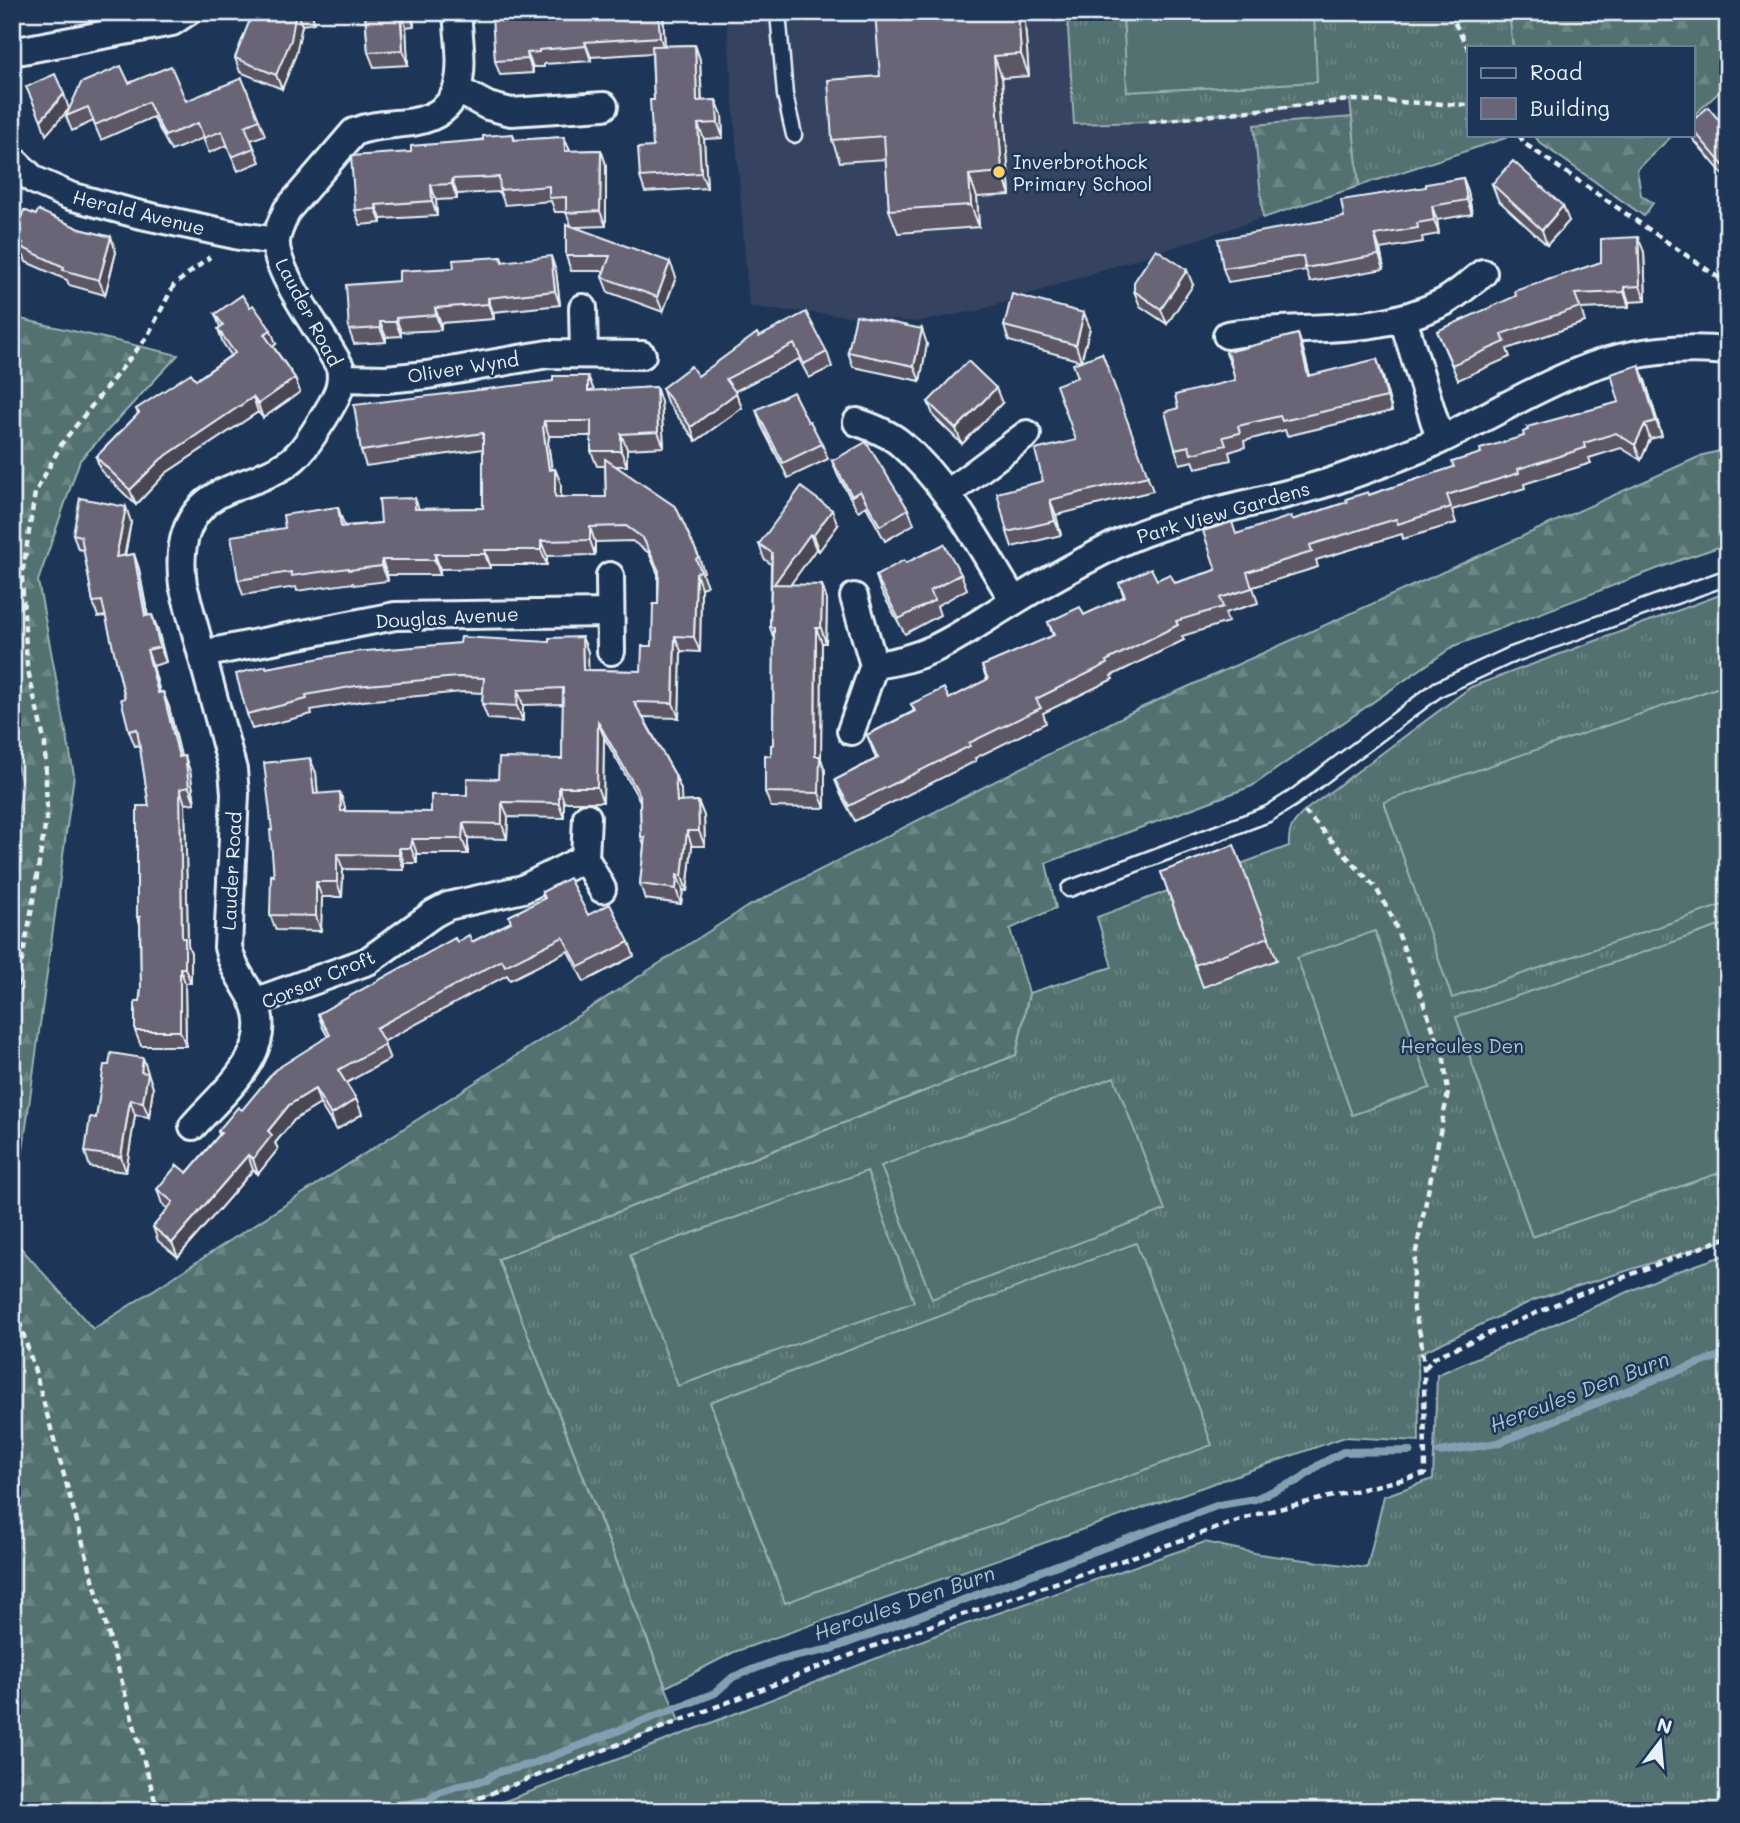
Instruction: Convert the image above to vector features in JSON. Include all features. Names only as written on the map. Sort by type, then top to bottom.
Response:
[{"type":"street","points":[[12,52],[172,22],[187,12]]},
{"type":"street","points":[[457,12],[461,75],[458,90],[488,106],[510,112],[604,106]]},
{"type":"street","name":"Lauder Road","points":[[254,1002],[232,966],[228,947],[235,794],[233,771],[183,585],[181,545],[195,514],[205,503],[286,465],[303,450],[336,398],[342,378],[341,367],[282,270],[276,241],[287,210],[354,132],[367,127],[429,118],[445,108],[458,90]]},
{"type":"street","name":"Herald Avenue","points":[[12,159],[34,180],[70,196],[137,214],[276,241]]},
{"type":"street","points":[[1227,335],[1253,331],[1322,330],[1403,319],[1445,301],[1483,273]]},
{"type":"street","points":[[583,308],[584,354]]},
{"type":"street","points":[[1403,319],[1440,439]]},
{"type":"street","name":"Park View Gardens","points":[[874,665],[918,657],[963,634],[1014,601],[1116,544],[1165,526],[1333,481],[1387,462],[1578,371],[1667,349],[1728,351]]},
{"type":"street","name":"Oliver Wynd","points":[[342,378],[386,379],[427,375],[520,357],[642,355]]},
{"type":"street","points":[[857,422],[878,429],[899,442],[948,493],[1014,601]]},
{"type":"street","points":[[948,493],[1027,434]]},
{"type":"street","points":[[610,576],[611,651]]},
{"type":"street","points":[[851,731],[874,665],[855,597]]},
{"type":"street","name":"Douglas Avenue","points":[[202,654],[423,614],[610,613]]},
{"type":"street","points":[[587,817],[585,858],[602,889]]},
{"type":"street","name":"Corsar Croft","points":[[192,1126],[239,1074],[256,1048],[259,1019],[254,1002],[368,961],[448,906],[530,886],[585,858]]},
{"type":"lane","points":[[778,12],[785,95],[794,135]]},
{"type":"lane","points":[[1069,888],[1268,814],[1292,799],[1438,688],[1509,656],[1728,578]]},
{"type":"path","points":[[1449,12],[1467,46]]},
{"type":"path","points":[[1149,122],[1350,100],[1467,105]]},
{"type":"path","points":[[1520,136],[1525,144],[1728,284]]},
{"type":"path","points":[[12,1010],[47,814],[45,744],[27,666],[22,576],[35,493],[62,443],[147,337],[174,285],[240,236]]},
{"type":"path","points":[[445,1811],[942,1622],[1258,1514],[1425,1474],[1424,1369],[1421,1338],[1412,1302],[1413,1279],[1415,1256],[1448,1093],[1444,1059],[1393,919],[1376,888],[1292,799]]},
{"type":"path","points":[[1424,1369],[1435,1357],[1575,1296],[1728,1237]]},
{"type":"path","points":[[12,1297],[158,1811]]},
{"type":"shaded area","name":"Inverbrothock Primary School","points":[[726,12],[1344,12],[1352,117],[1255,126],[1263,218],[977,311],[915,322],[749,307]]},
{"type":"shaded area","points":[[12,747],[23,786],[12,846]]},
{"type":"green space","points":[[1067,12],[1509,12],[1513,46],[1467,46],[1467,136],[1507,136],[1506,138],[1359,186],[1350,100],[1149,122],[1074,124]]},
{"type":"green space","points":[[1123,12],[1314,12],[1317,82],[1127,92]]},
{"type":"green space","points":[[1509,12],[1728,12],[1728,84],[1694,115],[1694,46],[1513,46]]},
{"type":"green space","points":[[1352,117],[1359,186],[1263,218],[1254,125]]},
{"type":"green space","points":[[1535,136],[1672,136],[1637,169],[1641,195],[1653,203],[1644,216],[1540,143]]},
{"type":"green space","points":[[12,317],[178,355],[80,460],[38,581],[74,775],[12,1230],[12,846],[23,786],[12,747]]},
{"type":"green space","points":[[1728,449],[1728,544],[1454,646],[1252,786],[1046,863],[1056,908],[1010,929],[1029,993],[1016,1055],[498,1259],[679,1721],[445,1811],[12,1811],[12,1238],[93,1329],[745,908],[1134,711],[1703,455]]},
{"type":"green space","name":"Hercules Den","points":[[1728,592],[1728,1239],[1534,1300],[1418,1354],[1419,1441],[1345,1437],[734,1652],[666,1687],[498,1259],[1016,1055],[1029,993],[1112,967],[1097,917],[1289,846],[1293,825],[1307,809],[1471,687]]},
{"type":"green space","points":[[1728,684],[1728,903],[1452,998],[1384,802]]},
{"type":"green space","points":[[1728,923],[1728,1170],[1532,1237],[1456,1017]]},
{"type":"green space","points":[[1375,931],[1430,1088],[1352,1115],[1297,958]]},
{"type":"green space","points":[[1114,1077],[1165,1210],[932,1299],[881,1166]]},
{"type":"green space","points":[[867,1171],[914,1302],[678,1386],[630,1255]]},
{"type":"green space","points":[[1136,1243],[1212,1445],[785,1603],[710,1402]]},
{"type":"green space","points":[[1728,1254],[1728,1811],[478,1811],[949,1630],[1205,1542],[1259,1554],[1367,1568],[1384,1496],[1433,1479],[1437,1375],[1667,1275]]},
{"type":"building","points":[[253,12],[296,12],[291,40],[276,75],[235,58]]},
{"type":"building","points":[[365,12],[400,12],[403,50],[368,52]]},
{"type":"building","points":[[541,12],[658,12],[660,37],[585,42],[586,46],[527,53],[528,59],[495,61],[492,17]]},
{"type":"building","points":[[875,12],[1018,12],[1021,54],[994,56],[1002,172],[969,175],[971,205],[889,210],[884,136],[832,140],[828,80],[880,76]]},
{"type":"building","points":[[695,45],[697,101],[716,100],[718,123],[698,124],[701,173],[640,177],[638,148],[653,147],[650,100],[654,100],[652,46]]},
{"type":"building","points":[[121,66],[129,83],[171,66],[186,101],[242,78],[259,120],[245,126],[254,148],[232,157],[222,131],[204,138],[198,123],[165,136],[148,102],[95,125],[88,107],[66,116],[81,83]]},
{"type":"building","points":[[55,74],[64,94],[41,120],[26,87]]},
{"type":"building","points":[[1708,107],[1728,131],[1728,171],[1694,131],[1694,119]]},
{"type":"building","points":[[513,134],[514,140],[564,137],[565,151],[601,150],[600,211],[566,213],[566,197],[549,198],[549,186],[500,190],[499,177],[452,179],[452,184],[431,185],[432,201],[376,205],[376,209],[355,210],[351,156],[411,152],[411,146],[483,140],[483,136]]},
{"type":"building","points":[[1513,161],[1563,206],[1542,230],[1492,184]]},
{"type":"building","points":[[1463,178],[1467,200],[1432,206],[1434,220],[1417,223],[1418,228],[1375,235],[1379,255],[1305,268],[1303,256],[1223,268],[1218,239],[1344,217],[1341,200],[1426,187],[1426,184]]},
{"type":"building","points":[[24,210],[36,215],[38,210],[80,229],[111,237],[99,280],[63,270],[64,267],[21,247],[23,243],[12,238],[12,213],[20,220]]},
{"type":"building","points":[[566,224],[670,262],[657,297],[602,277],[610,256],[566,256]]},
{"type":"building","points":[[1638,237],[1640,286],[1624,287],[1624,292],[1575,294],[1580,307],[1501,334],[1505,342],[1452,365],[1437,331],[1516,296],[1515,291],[1601,262],[1601,239]]},
{"type":"building","points":[[1156,249],[1187,270],[1161,309],[1134,291],[1134,282]]},
{"type":"building","points":[[551,256],[555,291],[488,298],[488,304],[435,308],[436,315],[396,318],[396,322],[380,322],[380,328],[349,330],[346,285],[399,281],[399,271],[454,268],[453,260],[501,257],[502,262]]},
{"type":"building","points":[[1012,294],[1084,313],[1076,345],[1004,326]]},
{"type":"building","points":[[242,295],[271,330],[264,334],[295,378],[258,404],[253,397],[161,459],[130,490],[96,457],[139,413],[136,409],[191,373],[196,380],[235,353],[218,329],[223,325],[215,314]]},
{"type":"building","points":[[806,312],[827,352],[804,364],[794,344],[726,379],[736,393],[691,427],[662,388],[691,366],[698,376],[757,333],[759,337]]},
{"type":"building","points":[[856,315],[922,329],[914,366],[848,352]]},
{"type":"building","points":[[1298,334],[1308,376],[1377,359],[1387,397],[1282,421],[1280,416],[1238,426],[1240,433],[1223,437],[1226,445],[1191,454],[1189,446],[1175,449],[1165,412],[1178,408],[1175,395],[1235,380],[1227,350]]},
{"type":"building","points":[[1102,353],[1148,476],[1050,500],[1055,521],[1007,532],[997,493],[1043,481],[1035,450],[1076,440],[1056,385],[1078,377],[1073,364]]},
{"type":"building","points":[[968,361],[996,388],[956,429],[928,402]]},
{"type":"building","points":[[1639,365],[1656,421],[1645,424],[1635,445],[1616,433],[1584,443],[1585,448],[1518,469],[1519,473],[1447,495],[1451,507],[1398,524],[1396,519],[1310,545],[1312,552],[1247,572],[1252,588],[1220,598],[1223,607],[1176,621],[1178,625],[1036,699],[1041,708],[849,806],[835,780],[878,758],[867,735],[915,711],[911,704],[944,688],[949,699],[988,679],[982,666],[1054,635],[1048,622],[1080,607],[1084,615],[1125,596],[1119,583],[1151,568],[1157,580],[1170,574],[1175,583],[1216,570],[1203,531],[1232,522],[1236,534],[1291,516],[1292,520],[1347,502],[1346,499],[1368,492],[1369,495],[1454,467],[1452,462],[1481,453],[1480,449],[1524,436],[1523,432],[1528,430],[1527,427],[1619,402],[1611,374]]},
{"type":"building","points":[[553,376],[588,376],[588,391],[656,387],[658,432],[621,434],[621,451],[591,451],[591,421],[544,421],[549,470],[555,469],[555,497],[606,497],[605,459],[676,507],[699,557],[696,559],[701,571],[696,573],[694,637],[675,636],[673,703],[634,702],[675,775],[677,802],[698,801],[699,831],[687,831],[682,876],[677,875],[676,889],[640,884],[645,837],[641,837],[640,795],[598,722],[597,787],[559,787],[559,803],[502,802],[502,824],[463,823],[462,839],[412,839],[411,848],[399,848],[399,855],[337,854],[337,882],[316,882],[316,916],[270,915],[271,875],[274,876],[264,763],[310,758],[314,794],[340,792],[341,811],[431,812],[431,795],[467,795],[467,778],[498,779],[499,758],[562,759],[563,688],[518,690],[517,706],[482,704],[484,678],[458,677],[356,686],[306,695],[307,699],[247,714],[236,674],[266,666],[354,652],[460,643],[461,637],[549,642],[549,638],[582,637],[583,670],[641,671],[642,646],[652,646],[653,604],[658,604],[659,571],[643,538],[626,526],[590,527],[590,540],[541,541],[541,550],[485,550],[485,554],[435,554],[435,560],[382,560],[382,566],[292,576],[291,572],[238,580],[231,536],[285,528],[283,515],[338,507],[341,527],[381,523],[379,499],[415,498],[415,509],[483,508],[483,433],[361,451],[354,405],[553,381]]},
{"type":"building","points":[[793,392],[822,444],[783,463],[756,410]]},
{"type":"building","points":[[866,442],[908,509],[880,526],[860,491],[852,496],[832,461]]},
{"type":"building","points":[[801,487],[832,510],[813,536],[810,534],[774,584],[822,585],[821,628],[816,628],[815,756],[820,756],[819,793],[765,792],[765,755],[771,756],[773,745],[774,627],[770,627],[772,553],[759,544]]},
{"type":"building","points":[[80,498],[126,507],[116,557],[134,554],[145,616],[152,615],[160,647],[147,650],[158,693],[163,692],[179,757],[185,756],[189,787],[180,789],[182,938],[185,938],[185,968],[180,968],[180,1031],[135,1031],[135,1001],[140,1001],[141,988],[140,917],[137,917],[137,806],[149,806],[137,729],[129,731],[121,699],[125,698],[102,601],[93,602],[81,536],[73,534]]},
{"type":"building","points":[[944,544],[961,574],[930,591],[935,600],[899,619],[876,576],[904,560],[906,563]]},
{"type":"building","points":[[1234,845],[1269,937],[1195,965],[1161,872]]},
{"type":"building","points":[[569,878],[588,915],[610,904],[629,942],[579,967],[563,937],[505,966],[502,960],[376,1028],[385,1044],[338,1070],[356,1099],[331,1115],[315,1089],[289,1105],[268,1131],[272,1135],[253,1159],[248,1155],[172,1243],[153,1227],[173,1202],[157,1189],[177,1165],[187,1173],[221,1133],[218,1131],[238,1107],[242,1110],[275,1070],[330,1035],[318,1014],[455,938],[457,942],[469,935],[472,942],[511,922],[509,916],[545,898],[542,892]]},
{"type":"building","points":[[111,1053],[143,1058],[141,1072],[148,1073],[143,1102],[130,1100],[121,1157],[85,1152],[90,1117],[96,1118],[104,1065],[109,1065]]},
{"type":"waterway","name":"Hercules Den Burn","points":[[1439,1452],[1498,1443],[1666,1375],[1728,1353]]},
{"type":"waterway","name":"Hercules Den Burn","points":[[373,1811],[428,1800],[439,1792],[486,1780],[498,1772],[532,1764],[715,1693],[733,1677],[778,1660],[831,1649],[1219,1505],[1255,1499],[1299,1480],[1343,1452],[1410,1451]]},
{"type":"place","name":"Inverbrothock Primary School","points":[[999,172]]}]
